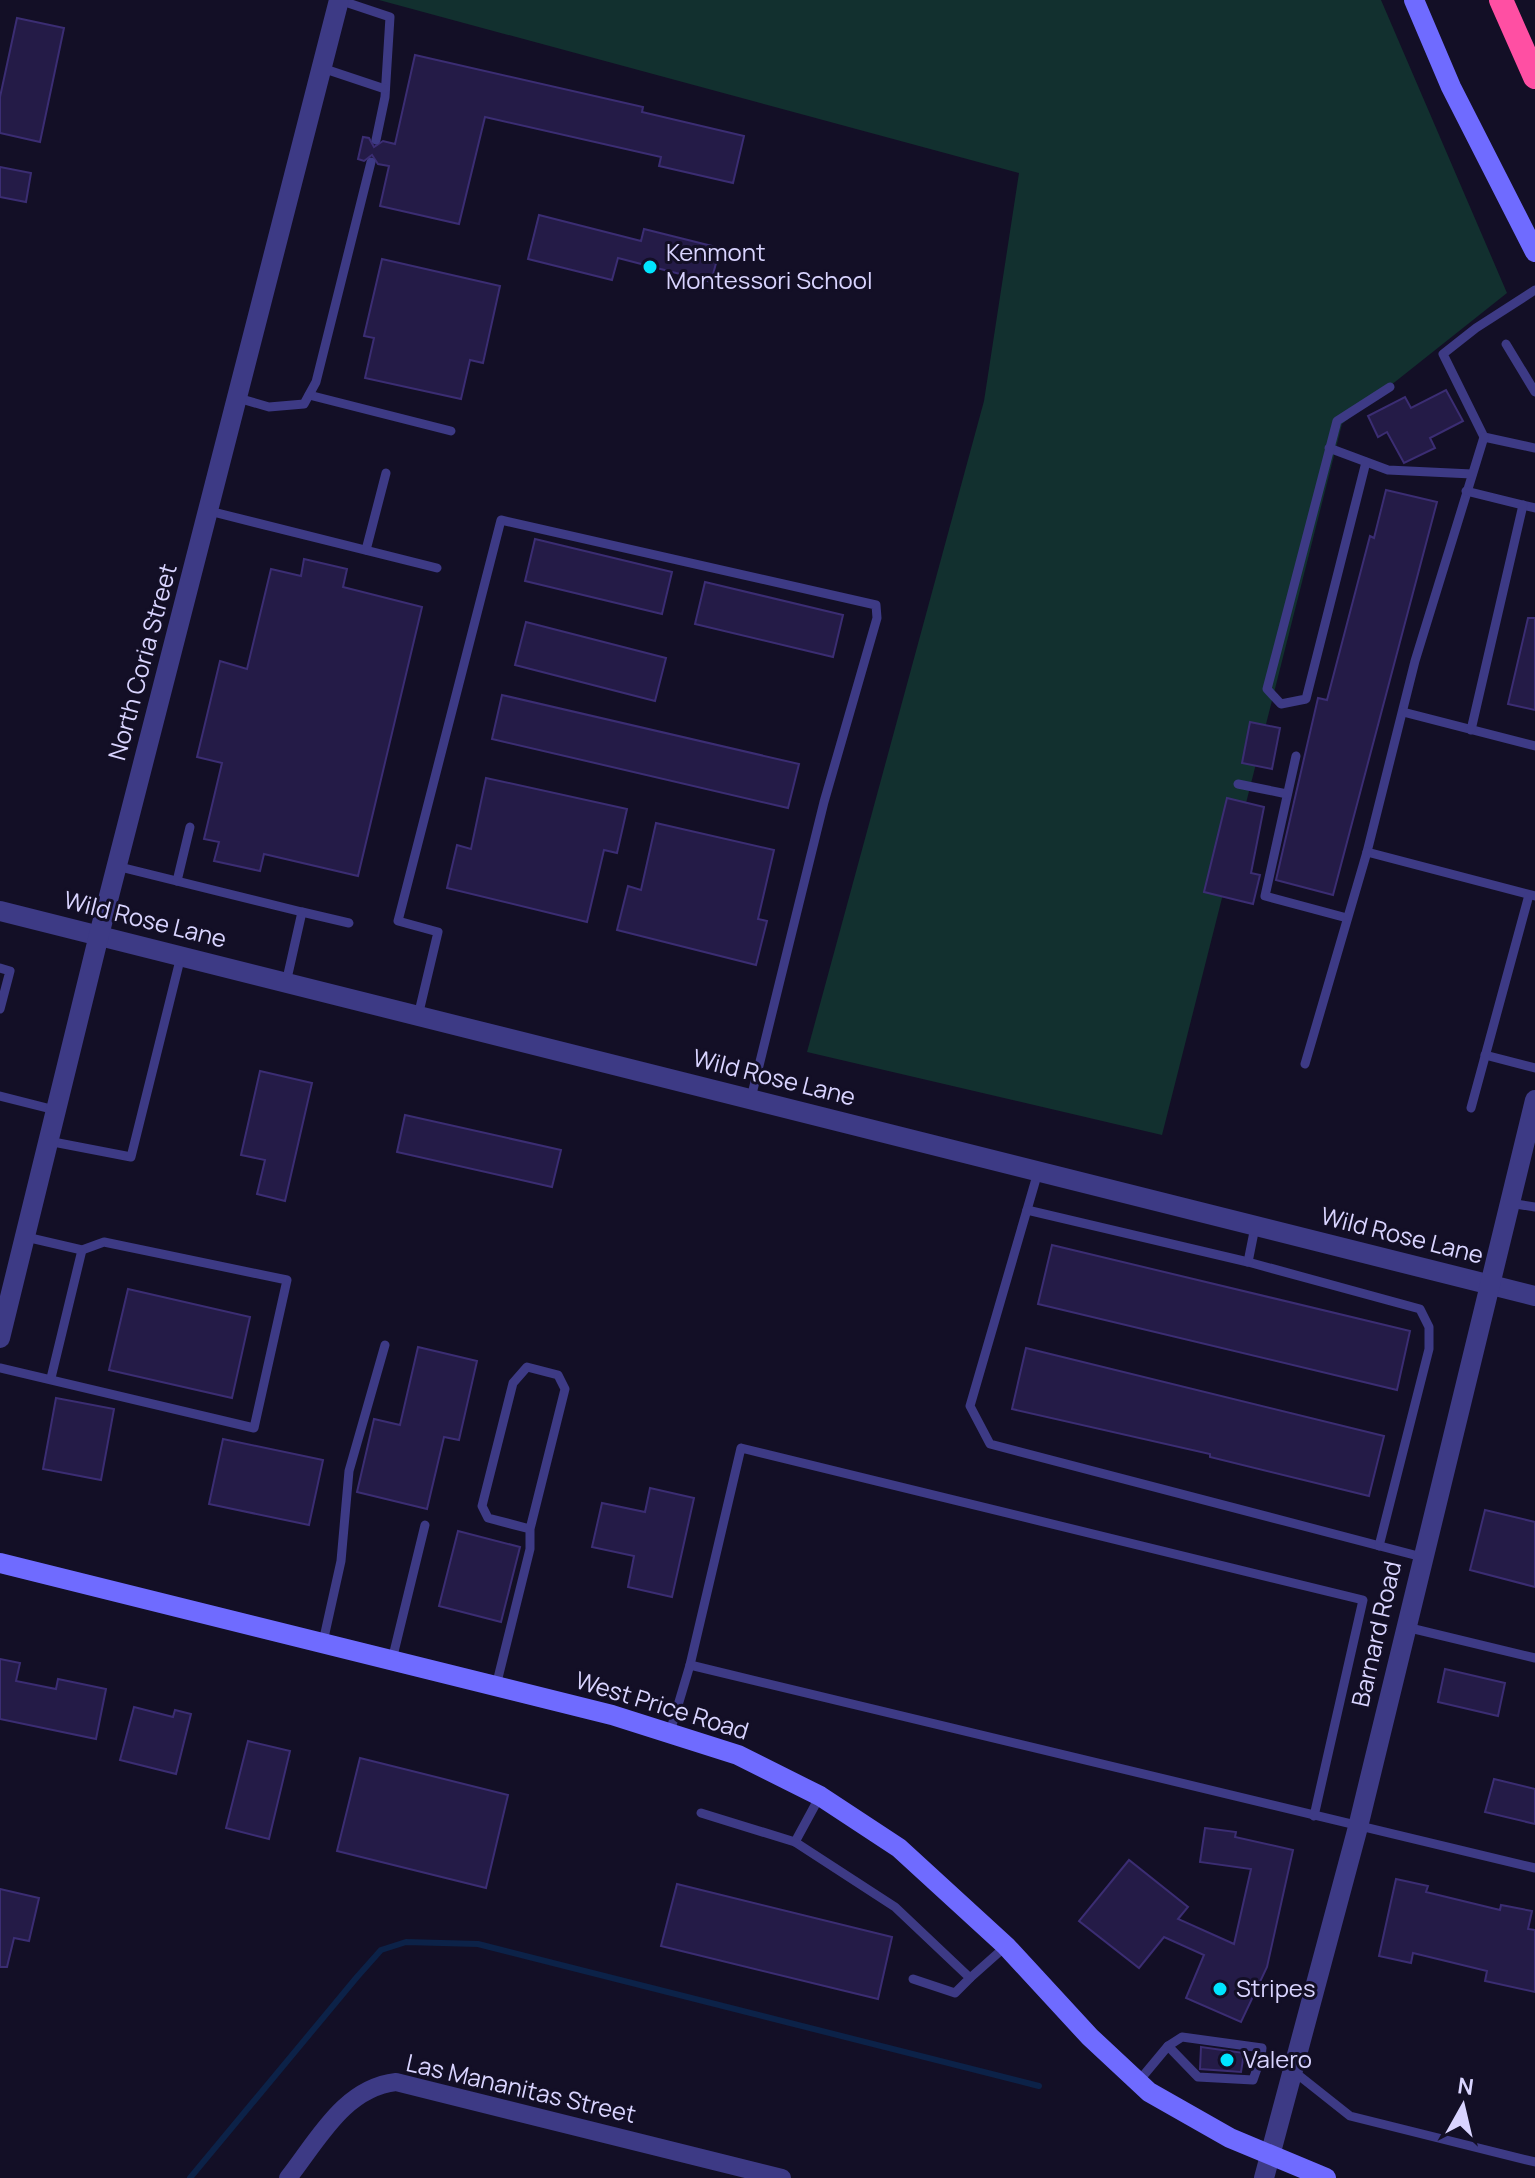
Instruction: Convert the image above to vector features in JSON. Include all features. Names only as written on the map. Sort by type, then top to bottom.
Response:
[{"type":"highway","points":[[1501,0],[1535,77]]},
{"type":"main road","points":[[1414,0],[1451,87],[1535,252]]},
{"type":"main road","name":"West Price Road","points":[[0,1563],[496,1686],[670,1732],[738,1755],[820,1796],[899,1848],[1006,1946],[1090,2037],[1138,2082],[1189,2115],[1269,2156],[1326,2178]]},
{"type":"street","name":"North Coria Street","points":[[0,1338],[116,866],[339,0]]},
{"type":"street","name":"Wild Rose Lane","points":[[0,911],[1535,1296]]},
{"type":"street","name":"Barnard Road","points":[[1264,2178],[1358,1827],[1535,1100]]},
{"type":"street","name":"Las Mananitas Street","points":[[288,2178],[357,2093],[375,2084],[396,2082],[782,2178]]},
{"type":"lane","points":[[339,0],[390,17],[385,89],[376,140]]},
{"type":"lane","points":[[322,68],[385,89]]},
{"type":"lane","points":[[238,398],[269,407],[304,404],[316,382],[371,162]]},
{"type":"lane","points":[[1305,1064],[1466,491],[1484,437],[1443,354],[1476,328],[1535,290]]},
{"type":"lane","points":[[1506,344],[1535,392]]},
{"type":"lane","points":[[1366,462],[1356,512],[1306,699],[1281,704],[1267,689],[1337,421],[1390,387]]},
{"type":"lane","points":[[309,395],[451,431]]},
{"type":"lane","points":[[1484,437],[1535,448]]},
{"type":"lane","points":[[1329,448],[1388,470],[1472,474]]},
{"type":"lane","points":[[366,550],[386,473]]},
{"type":"lane","points":[[1466,491],[1535,508]]},
{"type":"lane","points":[[1471,730],[1523,505]]},
{"type":"lane","points":[[209,511],[437,568]]},
{"type":"lane","points":[[418,1016],[438,932],[398,921],[501,520],[876,605],[877,618],[821,817],[751,1099]]},
{"type":"lane","points":[[1403,712],[1535,746]]},
{"type":"lane","points":[[1296,756],[1265,896],[1347,918]]},
{"type":"lane","points":[[1238,784],[1287,794]]},
{"type":"lane","points":[[177,881],[190,827]]},
{"type":"lane","points":[[1367,852],[1532,895],[1471,1108]]},
{"type":"lane","points":[[116,866],[349,923]]},
{"type":"lane","points":[[286,983],[302,912]]},
{"type":"lane","points":[[48,1141],[131,1157],[181,956]]},
{"type":"lane","points":[[0,968],[10,971],[0,1009]]},
{"type":"lane","points":[[1485,1055],[1535,1068]]},
{"type":"lane","points":[[0,1096],[55,1110]]},
{"type":"lane","points":[[1038,1171],[970,1406],[990,1444],[1422,1557]]},
{"type":"lane","points":[[1509,1203],[1535,1207]]},
{"type":"lane","points":[[1027,1210],[1248,1262],[1420,1309],[1429,1327],[1429,1349],[1379,1546]]},
{"type":"lane","points":[[1248,1262],[1255,1226]]},
{"type":"lane","points":[[0,1368],[254,1428],[287,1280],[104,1242],[82,1250],[24,1236]]},
{"type":"lane","points":[[51,1378],[82,1250]]},
{"type":"lane","points":[[323,1642],[343,1549],[349,1471],[385,1345]]},
{"type":"lane","points":[[496,1686],[530,1549],[530,1529],[565,1389],[558,1375],[527,1367],[513,1383],[482,1506],[488,1518],[530,1529]]},
{"type":"lane","points":[[670,1732],[690,1665],[741,1448],[1363,1600],[1314,1816]]},
{"type":"lane","points":[[392,1660],[425,1525]]},
{"type":"lane","points":[[1405,1627],[1535,1658]]},
{"type":"lane","points":[[690,1665],[1535,1868]]},
{"type":"lane","points":[[795,1842],[820,1796]]},
{"type":"lane","points":[[701,1813],[795,1842],[895,1907],[970,1978]]},
{"type":"lane","points":[[913,1979],[955,1993],[1006,1946]]},
{"type":"lane","points":[[1138,2082],[1168,2046],[1182,2037],[1262,2048],[1253,2080],[1198,2077],[1168,2046]]},
{"type":"lane","points":[[1261,2057],[1292,2070],[1350,2116],[1535,2162]]},
{"type":"green space","points":[[379,0],[1381,0],[1507,293],[1342,424],[1162,1135],[807,1052],[984,401],[1019,173]]},
{"type":"building","points":[[17,18],[64,28],[40,142],[0,133],[0,97]]},
{"type":"building","points":[[415,55],[643,107],[642,112],[744,136],[733,183],[659,166],[661,157],[485,117],[459,224],[380,206],[389,166],[378,164],[372,155],[364,161],[358,159],[363,137],[369,138],[374,147],[383,141],[395,144]]},
{"type":"building","points":[[0,167],[31,173],[26,202],[0,197]]},
{"type":"building","points":[[539,215],[641,241],[644,229],[720,248],[711,282],[618,258],[612,280],[528,259]]},
{"type":"building","points":[[382,259],[500,286],[483,363],[470,360],[461,399],[365,378],[374,338],[364,336]]},
{"type":"building","points":[[1446,390],[1463,421],[1430,438],[1435,448],[1404,463],[1387,432],[1378,437],[1368,416],[1405,397],[1411,408]]},
{"type":"building","points":[[1386,490],[1437,502],[1333,895],[1276,880],[1318,698],[1327,700],[1370,536],[1374,538]]},
{"type":"building","points":[[535,539],[672,572],[662,614],[525,581]]},
{"type":"building","points":[[304,559],[347,569],[343,587],[422,607],[358,876],[264,854],[260,871],[214,861],[219,842],[204,839],[222,763],[197,757],[220,661],[247,669],[271,569],[301,576]]},
{"type":"building","points":[[705,582],[843,615],[833,657],[695,624]]},
{"type":"building","points":[[1528,618],[1535,618],[1535,710],[1508,704]]},
{"type":"building","points":[[526,622],[666,658],[655,701],[515,665]]},
{"type":"building","points":[[502,695],[799,764],[788,808],[492,739]]},
{"type":"building","points":[[1250,722],[1280,728],[1272,769],[1242,763]]},
{"type":"building","points":[[486,778],[627,809],[617,853],[604,850],[587,922],[447,888],[457,845],[471,849]]},
{"type":"building","points":[[1227,798],[1264,807],[1251,873],[1260,875],[1253,904],[1204,892]]},
{"type":"building","points":[[656,823],[774,850],[758,919],[767,921],[756,965],[617,930],[628,886],[641,890]]},
{"type":"building","points":[[260,1071],[312,1083],[285,1201],[257,1194],[265,1160],[241,1155]]},
{"type":"building","points":[[405,1115],[561,1150],[552,1187],[397,1152]]},
{"type":"building","points":[[1052,1245],[1410,1331],[1397,1390],[1038,1304]]},
{"type":"building","points":[[128,1289],[250,1317],[232,1398],[109,1370]]},
{"type":"building","points":[[418,1347],[477,1361],[459,1440],[444,1437],[427,1509],[357,1492],[374,1419],[400,1425]]},
{"type":"building","points":[[1026,1348],[1384,1436],[1369,1496],[1210,1457],[1210,1454],[1012,1409]]},
{"type":"building","points":[[56,1398],[114,1409],[101,1480],[43,1469]]},
{"type":"building","points":[[223,1439],[323,1460],[309,1525],[209,1504]]},
{"type":"building","points":[[650,1488],[694,1498],[672,1597],[628,1587],[634,1556],[592,1547],[602,1503],[645,1512]]},
{"type":"building","points":[[1485,1510],[1535,1522],[1535,1587],[1470,1570]]},
{"type":"building","points":[[458,1531],[520,1547],[501,1622],[439,1606]]},
{"type":"building","points":[[0,1659],[20,1663],[16,1681],[56,1689],[58,1679],[106,1689],[96,1739],[0,1719]]},
{"type":"building","points":[[1445,1669],[1505,1683],[1498,1716],[1438,1702]]},
{"type":"building","points":[[134,1707],[173,1717],[175,1710],[191,1714],[176,1774],[120,1760]]},
{"type":"building","points":[[248,1741],[290,1751],[269,1839],[226,1828]]},
{"type":"building","points":[[360,1758],[508,1795],[486,1888],[337,1851]]},
{"type":"building","points":[[1494,1779],[1535,1789],[1535,1824],[1485,1812]]},
{"type":"building","points":[[1205,1828],[1236,1832],[1235,1837],[1293,1850],[1267,1967],[1241,2022],[1186,1998],[1204,1955],[1164,1937],[1139,1968],[1079,1921],[1129,1860],[1188,1907],[1178,1919],[1234,1944],[1251,1869],[1200,1862]]},
{"type":"building","points":[[1396,1879],[1428,1886],[1426,1892],[1500,1910],[1501,1905],[1532,1911],[1528,1929],[1535,1930],[1535,1992],[1485,1981],[1487,1971],[1413,1953],[1411,1963],[1379,1956]]},
{"type":"building","points":[[677,1884],[892,1937],[878,1999],[661,1946]]},
{"type":"building","points":[[0,1889],[39,1898],[29,1941],[14,1938],[7,1967],[0,1967]]},
{"type":"building","points":[[1201,2047],[1244,2053],[1241,2072],[1200,2069]]},
{"type":"waterway","points":[[190,2178],[381,1950],[406,1942],[478,1944],[1039,2086]]},
{"type":"place","name":"Kenmont Montessori School","points":[[650,267]]},
{"type":"place","name":"Stripes","points":[[1220,1989]]},
{"type":"place","name":"Valero","points":[[1227,2060]]}]
